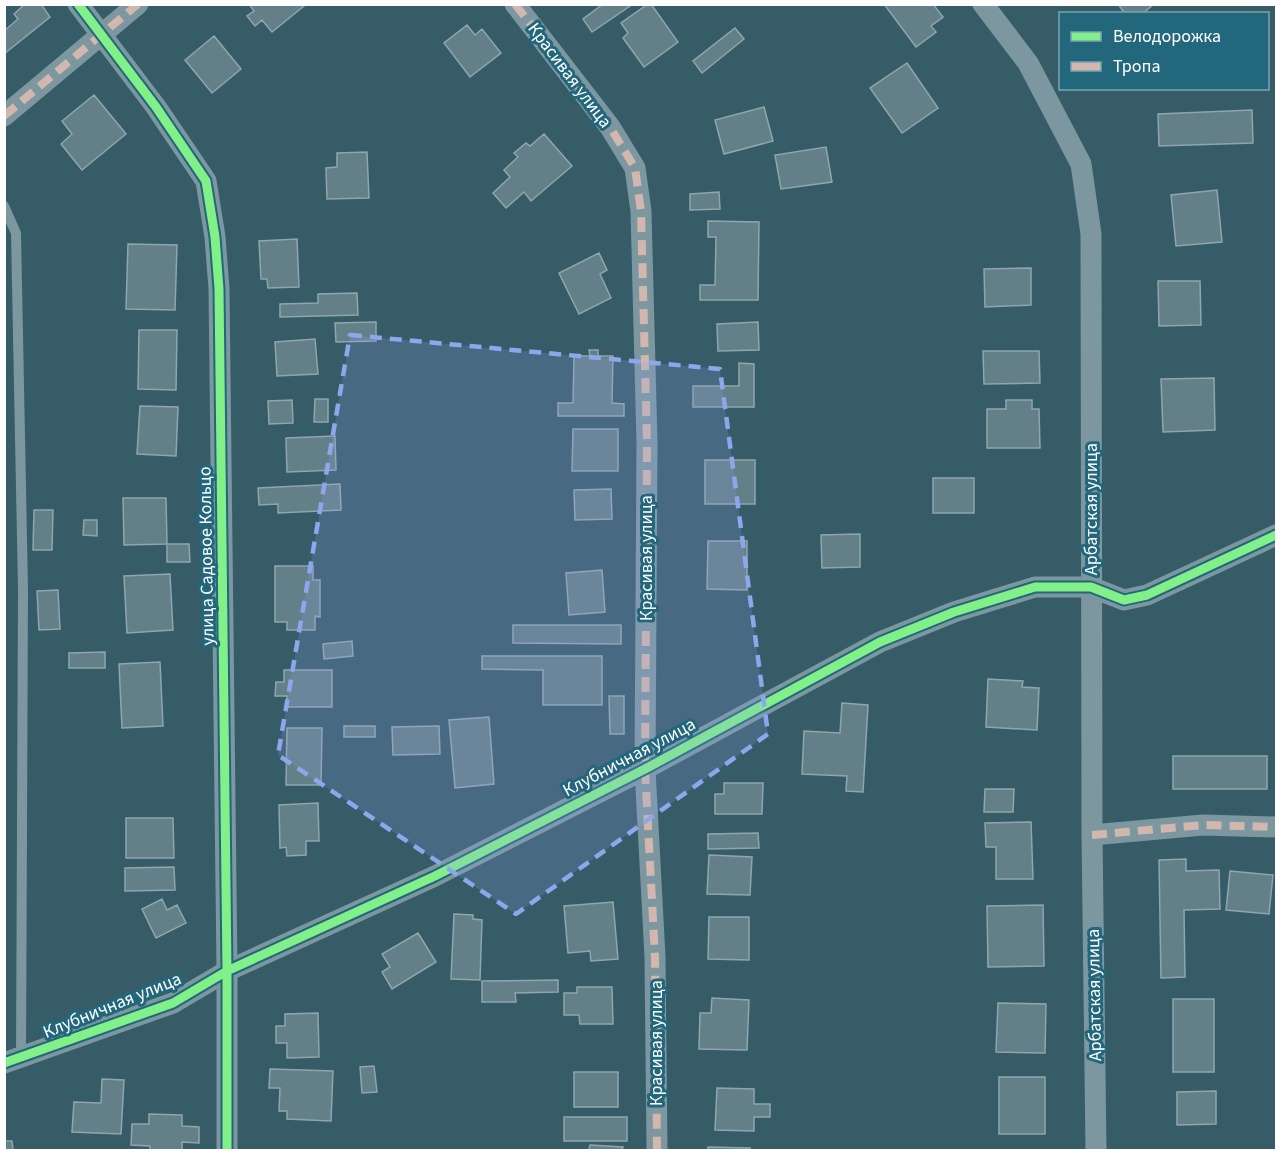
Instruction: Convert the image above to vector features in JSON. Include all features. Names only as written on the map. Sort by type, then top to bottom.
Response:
[{"type":"street","name":"улица Садовое Кольцо","points":[[78,4],[156,107],[206,181],[215,237],[219,289],[227,1150]]},
{"type":"street","points":[[4,116],[138,4]]},
{"type":"street","name":"Красивая улица","points":[[515,4],[610,127],[635,168],[641,211],[647,443],[645,769],[655,957],[657,1150]]},
{"type":"street","name":"Арбатская улица","points":[[983,4],[1028,63],[1081,164],[1091,234],[1092,835],[1096,1150]]},
{"type":"street","name":"Клубничная улица","points":[[13,1061],[173,1003],[227,971],[435,876],[645,769],[772,699],[890,638],[954,612],[1035,587],[1091,587],[1124,600],[1147,595],[1276,535]]},
{"type":"street","points":[[1092,835],[1203,825],[1276,827]]},
{"type":"lane","points":[[4,206],[16,233],[23,566],[13,1061]]},
{"type":"highlighted area","points":[[350,335],[720,369],[768,734],[516,914],[278,755]]},
{"type":"building","points":[[25,4],[41,4],[50,17],[4,54],[4,31],[18,19],[14,14]]},
{"type":"building","points":[[249,4],[302,4],[304,6],[272,32],[262,20],[255,26],[247,16],[254,11]]},
{"type":"building","points":[[603,4],[629,4],[630,6],[592,32],[583,19]]},
{"type":"building","points":[[651,4],[678,42],[644,67],[623,38],[628,33],[621,23]]},
{"type":"building","points":[[884,4],[933,4],[943,17],[931,26],[936,32],[916,47]]},
{"type":"building","points":[[1118,4],[1154,4],[1144,12],[1124,12]]},
{"type":"building","points":[[467,25],[475,35],[482,29],[501,53],[470,77],[444,43]]},
{"type":"building","points":[[735,28],[744,39],[702,73],[693,61]]},
{"type":"building","points":[[214,36],[241,69],[212,93],[185,60]]},
{"type":"building","points":[[907,63],[938,108],[902,133],[870,88]]},
{"type":"building","points":[[94,95],[126,134],[82,170],[61,144],[72,134],[62,121]]},
{"type":"building","points":[[764,107],[773,141],[724,154],[715,120]]},
{"type":"building","points":[[1252,110],[1253,143],[1159,146],[1158,114]]},
{"type":"building","points":[[544,134],[572,166],[531,201],[524,192],[506,208],[493,193],[510,177],[504,170],[518,157],[514,153],[526,143],[530,146]]},
{"type":"building","points":[[826,147],[832,182],[781,189],[775,155]]},
{"type":"building","points":[[367,152],[369,198],[327,199],[326,168],[337,167],[337,153]]},
{"type":"building","points":[[1217,190],[1222,242],[1176,246],[1171,195]]},
{"type":"building","points":[[719,192],[720,209],[690,210],[690,194]]},
{"type":"building","points":[[708,221],[759,222],[758,300],[700,300],[700,285],[715,285],[716,237],[708,237]]},
{"type":"building","points":[[297,239],[299,287],[268,288],[267,279],[261,279],[259,241]]},
{"type":"building","points":[[128,244],[177,245],[175,310],[126,309]]},
{"type":"building","points":[[599,253],[607,270],[600,274],[611,298],[579,314],[559,273]]},
{"type":"building","points":[[1031,268],[1031,305],[985,307],[984,269]]},
{"type":"building","points":[[1158,281],[1200,281],[1201,325],[1159,326]]},
{"type":"building","points":[[357,293],[358,315],[280,317],[280,304],[318,303],[318,294]]},
{"type":"building","points":[[376,322],[376,341],[336,342],[335,323]]},
{"type":"building","points":[[758,322],[759,350],[718,351],[717,324]]},
{"type":"building","points":[[139,330],[177,330],[176,390],[138,389]]},
{"type":"building","points":[[315,339],[318,374],[277,376],[275,342]]},
{"type":"building","points":[[589,350],[598,350],[598,356],[613,356],[612,403],[624,404],[624,416],[558,416],[558,403],[573,403],[574,356],[590,356]]},
{"type":"building","points":[[983,351],[1039,351],[1040,383],[984,384]]},
{"type":"building","points":[[739,363],[754,364],[754,407],[693,407],[693,386],[739,386]]},
{"type":"building","points":[[1214,378],[1215,430],[1163,432],[1161,379]]},
{"type":"building","points":[[315,399],[328,399],[328,422],[314,422]]},
{"type":"building","points":[[292,400],[293,423],[269,424],[268,401]]},
{"type":"building","points":[[1006,400],[1032,400],[1032,409],[1039,409],[1040,448],[987,448],[987,409],[1006,409]]},
{"type":"building","points":[[140,406],[178,407],[176,456],[137,454]]},
{"type":"building","points":[[573,429],[618,429],[618,471],[572,471]]},
{"type":"building","points":[[335,436],[336,470],[287,472],[286,438]]},
{"type":"building","points":[[705,460],[755,460],[755,504],[705,504]]},
{"type":"building","points":[[933,478],[974,478],[974,513],[933,513]]},
{"type":"building","points":[[340,484],[341,510],[278,513],[278,504],[259,505],[258,488]]},
{"type":"building","points":[[611,489],[612,519],[575,520],[574,490]]},
{"type":"building","points":[[123,498],[166,498],[167,544],[124,545]]},
{"type":"building","points":[[34,510],[53,510],[52,550],[33,550]]},
{"type":"building","points":[[84,520],[97,520],[97,536],[83,535]]},
{"type":"building","points":[[860,534],[860,567],[822,568],[821,535]]},
{"type":"building","points":[[708,541],[747,541],[747,590],[707,589]]},
{"type":"building","points":[[167,544],[189,544],[190,562],[167,562]]},
{"type":"building","points":[[275,566],[313,566],[313,580],[320,580],[320,617],[315,616],[315,630],[287,630],[287,622],[275,622]]},
{"type":"building","points":[[602,570],[605,612],[569,615],[566,573]]},
{"type":"building","points":[[170,574],[173,630],[127,633],[124,576]]},
{"type":"building","points":[[58,590],[60,629],[39,630],[37,591]]},
{"type":"building","points":[[513,625],[621,625],[621,644],[513,643]]},
{"type":"building","points":[[352,641],[353,656],[324,659],[323,644]]},
{"type":"building","points":[[105,652],[105,668],[69,668],[69,653]]},
{"type":"building","points":[[482,656],[602,656],[602,705],[543,705],[543,670],[482,669]]},
{"type":"building","points":[[160,662],[163,726],[122,728],[119,664]]},
{"type":"building","points":[[284,670],[332,670],[332,707],[286,707],[287,696],[275,696],[276,682],[284,682]]},
{"type":"building","points":[[988,679],[1023,681],[1022,687],[1039,688],[1037,730],[986,727]]},
{"type":"building","points":[[609,696],[624,696],[624,734],[610,734]]},
{"type":"building","points":[[842,703],[868,705],[863,792],[846,791],[847,776],[802,774],[804,731],[840,733]]},
{"type":"building","points":[[489,717],[494,784],[455,788],[449,720]]},
{"type":"building","points":[[344,726],[375,726],[375,737],[344,737]]},
{"type":"building","points":[[439,726],[440,754],[393,755],[392,727]]},
{"type":"building","points":[[287,728],[322,728],[321,785],[286,785]]},
{"type":"building","points":[[1173,756],[1267,756],[1267,789],[1173,789]]},
{"type":"building","points":[[724,783],[763,783],[762,814],[715,814],[715,794],[724,794]]},
{"type":"building","points":[[985,789],[1014,789],[1013,812],[984,812]]},
{"type":"building","points":[[318,803],[319,841],[306,841],[306,855],[287,856],[286,847],[280,848],[279,805]]},
{"type":"building","points":[[126,818],[173,818],[174,858],[126,858]]},
{"type":"building","points":[[1031,822],[1033,879],[996,879],[996,847],[986,847],[985,823]]},
{"type":"building","points":[[758,833],[759,848],[708,849],[708,834]]},
{"type":"building","points":[[709,855],[752,857],[750,895],[707,894]]},
{"type":"building","points":[[1186,859],[1186,871],[1219,870],[1220,909],[1184,910],[1185,977],[1161,978],[1159,860]]},
{"type":"building","points":[[174,867],[175,890],[125,891],[125,868]]},
{"type":"building","points":[[1230,871],[1273,875],[1269,914],[1226,910]]},
{"type":"building","points":[[162,899],[167,910],[177,905],[186,923],[156,938],[142,909]]},
{"type":"building","points":[[613,902],[618,959],[591,961],[590,951],[568,953],[564,906]]},
{"type":"building","points":[[1043,905],[1044,966],[988,967],[987,906]]},
{"type":"building","points":[[454,914],[473,915],[473,919],[482,920],[480,980],[451,979]]},
{"type":"building","points":[[709,917],[749,917],[749,960],[708,959]]},
{"type":"building","points":[[418,933],[436,962],[392,989],[382,972],[390,967],[382,954]]},
{"type":"building","points":[[558,980],[558,992],[515,993],[516,1002],[482,1002],[482,981]]},
{"type":"building","points":[[577,987],[612,987],[613,1024],[580,1024],[579,1015],[564,1015],[564,993],[577,993]]},
{"type":"building","points":[[712,998],[749,1000],[747,1050],[699,1049],[700,1013],[711,1013]]},
{"type":"building","points":[[1173,999],[1214,999],[1214,1072],[1173,1072]]},
{"type":"building","points":[[998,1003],[1046,1004],[1045,1053],[996,1052]]},
{"type":"building","points":[[318,1013],[319,1057],[287,1058],[287,1043],[276,1043],[276,1026],[285,1026],[285,1014]]},
{"type":"building","points":[[374,1066],[377,1092],[362,1093],[360,1067]]},
{"type":"building","points":[[270,1069],[333,1071],[331,1121],[287,1119],[287,1111],[279,1111],[280,1088],[269,1088]]},
{"type":"building","points":[[574,1072],[618,1072],[618,1107],[574,1107]]},
{"type":"building","points":[[999,1077],[1045,1077],[1045,1134],[999,1134]]},
{"type":"building","points":[[102,1079],[124,1080],[121,1134],[72,1132],[74,1102],[101,1103]]},
{"type":"building","points":[[717,1088],[754,1089],[754,1104],[770,1104],[770,1117],[754,1117],[754,1131],[715,1130]]},
{"type":"building","points":[[1216,1091],[1216,1124],[1177,1125],[1177,1092]]},
{"type":"building","points":[[149,1114],[182,1115],[182,1126],[199,1127],[199,1143],[182,1142],[182,1150],[150,1150],[150,1146],[131,1145],[132,1124],[149,1124]]},
{"type":"building","points":[[564,1117],[627,1117],[627,1141],[564,1141]]},
{"type":"building","points":[[4,1141],[12,1141],[13,1150],[4,1150]]},
{"type":"building","points":[[590,1145],[623,1147],[622,1150],[589,1150]]},
{"type":"building","points":[[708,1147],[750,1148],[750,1150],[708,1150]]},
{"type":"marked path","points":[[4,116],[138,4]]},
{"type":"marked path","points":[[515,4],[610,127],[635,168],[641,211],[647,443],[645,769],[655,957],[657,1150]]},
{"type":"marked path","points":[[1092,835],[1203,825],[1276,827]]},
{"type":"cycle path","points":[[78,4],[156,107],[206,181],[215,237],[219,289],[227,1150]]},
{"type":"cycle path","points":[[4,1063],[173,1003],[227,971],[435,876],[645,769],[880,642],[954,612],[1035,587],[1091,587],[1124,600],[1147,595],[1276,535]]}]
